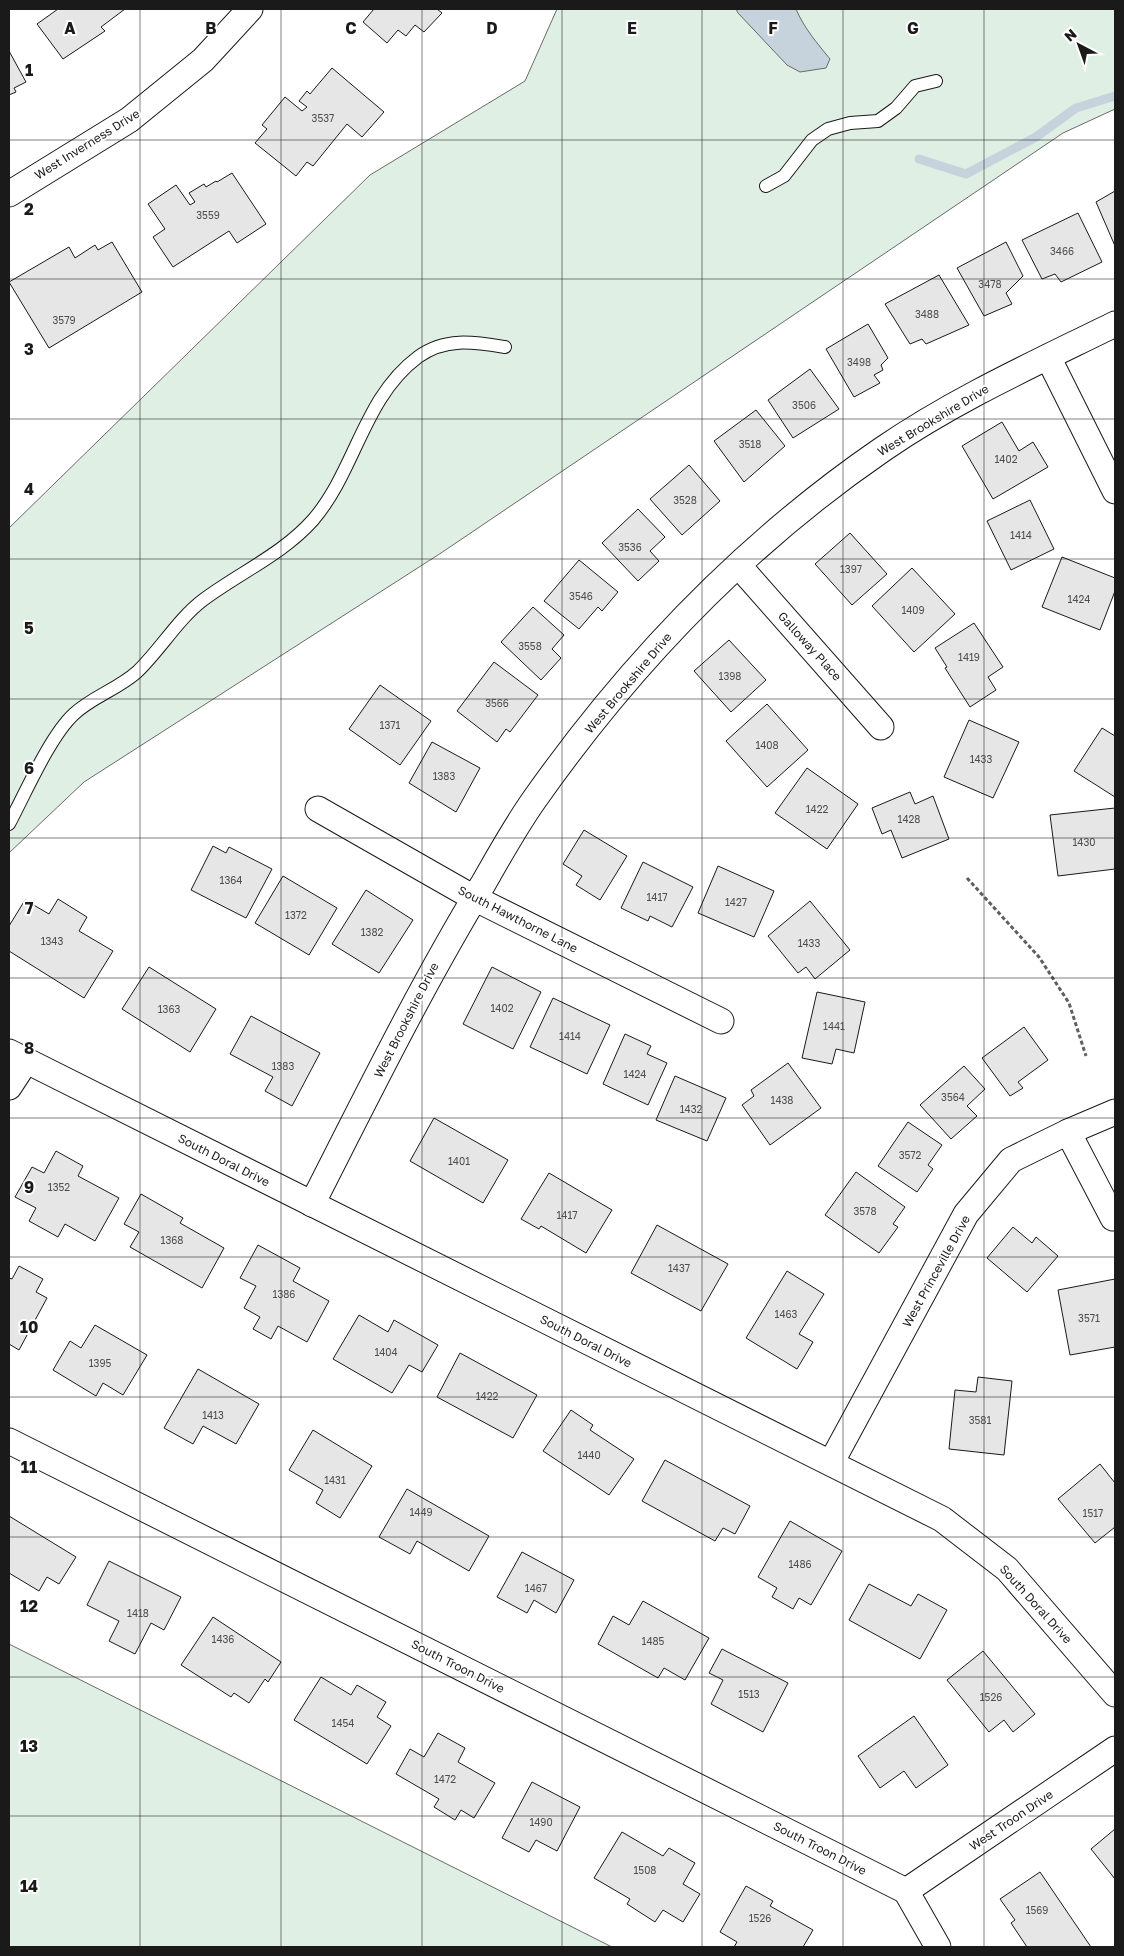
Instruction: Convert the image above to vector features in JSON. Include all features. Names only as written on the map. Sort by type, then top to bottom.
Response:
[{"type":"street","name":"West Inverness Drive","points":[[9,194],[129,120],[203,60],[250,9]]},
{"type":"street","name":"West Brookshire Drive","points":[[312,1204],[439,957],[532,802],[614,695],[679,623],[784,522],[884,448],[978,392],[1115,324]]},
{"type":"street","points":[[1048,357],[1115,491]]},
{"type":"street","name":"Galloway Place","points":[[739,566],[881,727]]},
{"type":"street","name":"South Hawthorne Lane","points":[[318,809],[474,898],[721,1021]]},
{"type":"street","points":[[9,1087],[17,1056]]},
{"type":"street","name":"South Doral Drive","points":[[17,1056],[942,1519],[1007,1569],[1115,1694]]},
{"type":"street","name":"West Princeville Drive","points":[[831,1463],[966,1214],[1011,1160],[1068,1132],[1115,1112]]},
{"type":"street","points":[[1068,1132],[1113,1218]]},
{"type":"street","name":"South Troon Drive","points":[[9,1441],[906,1891]]},
{"type":"street","name":"West Troon Drive","points":[[906,1891],[1115,1749]]},
{"type":"street","points":[[906,1891],[938,1947]]},
{"type":"lane","points":[[766,186],[784,176],[812,140],[828,130],[850,123],[878,121],[896,108],[915,86],[936,81]]},
{"type":"lane","points":[[9,824],[51,746],[74,714],[136,672],[201,601],[284,545],[312,520],[337,488],[369,418],[389,385],[418,357],[443,343],[475,342],[504,347]]},
{"type":"path","points":[[967,878],[1013,926],[1044,964],[1069,1003],[1086,1056]]},
{"type":"green space","points":[[557,9],[1115,9],[1115,109],[1063,133],[441,553],[84,782],[9,853],[9,528],[370,175],[525,81]]},
{"type":"green space","points":[[9,1644],[612,1947],[9,1947]]},
{"type":"shaded area","points":[[736,9],[796,9],[807,29],[830,59],[826,68],[800,72],[787,65]]},
{"type":"building","points":[[58,9],[125,9],[101,27],[105,31],[63,59],[37,24]]},
{"type":"building","points":[[374,9],[437,9],[442,13],[424,32],[415,25],[406,36],[398,30],[387,43],[363,22]]},
{"type":"building","points":[[9,51],[26,82],[14,88],[16,92],[9,95]]},
{"type":"building","points":[[332,68],[384,112],[362,137],[347,124],[313,166],[307,162],[296,176],[255,143],[267,129],[262,125],[285,97],[302,111],[307,107],[299,101],[307,91],[310,94]]},
{"type":"building","points":[[232,173],[266,224],[237,243],[229,231],[173,267],[153,237],[165,229],[148,204],[176,185],[190,205],[195,202],[189,193],[204,184],[206,187],[217,182]]},
{"type":"building","points":[[1115,191],[1115,246],[1096,202]]},
{"type":"building","points":[[1078,213],[1102,262],[1061,282],[1055,274],[1042,279],[1022,240]]},
{"type":"building","points":[[112,242],[142,292],[49,348],[9,282],[69,247],[75,258],[95,245],[98,250]]},
{"type":"building","points":[[1006,242],[1023,276],[1006,293],[1012,304],[984,316],[957,268]]},
{"type":"building","points":[[939,275],[969,325],[926,344],[922,339],[910,344],[885,304]]},
{"type":"building","points":[[868,324],[888,358],[881,365],[883,370],[874,375],[880,383],[854,397],[826,349]]},
{"type":"building","points":[[810,369],[839,409],[793,438],[768,400]]},
{"type":"building","points":[[756,410],[785,446],[744,482],[714,441]]},
{"type":"building","points":[[1002,422],[1019,451],[1033,442],[1048,467],[993,499],[962,446]]},
{"type":"building","points":[[689,465],[720,501],[682,535],[650,499]]},
{"type":"building","points":[[1030,500],[1054,549],[1011,570],[987,521]]},
{"type":"building","points":[[638,509],[665,537],[650,551],[659,561],[638,581],[602,543]]},
{"type":"building","points":[[850,533],[887,574],[852,605],[815,564]]},
{"type":"building","points":[[1062,557],[1115,578],[1115,591],[1100,630],[1042,607]]},
{"type":"building","points":[[579,560],[618,592],[602,611],[598,607],[579,629],[544,601]]},
{"type":"building","points":[[912,568],[955,614],[914,652],[872,606]]},
{"type":"building","points":[[533,607],[564,635],[552,649],[561,658],[541,680],[501,642]]},
{"type":"building","points":[[974,623],[1003,667],[988,677],[996,690],[970,707],[945,668],[947,667],[935,648]]},
{"type":"building","points":[[729,640],[766,680],[731,712],[694,671]]},
{"type":"building","points":[[494,662],[538,695],[510,732],[506,729],[497,742],[457,711]]},
{"type":"building","points":[[380,685],[431,721],[400,765],[349,729]]},
{"type":"building","points":[[767,704],[808,750],[767,787],[726,741]]},
{"type":"building","points":[[969,720],[1019,742],[993,798],[944,777]]},
{"type":"building","points":[[1102,728],[1115,736],[1115,797],[1074,771]]},
{"type":"building","points":[[432,742],[480,768],[456,812],[409,783]]},
{"type":"building","points":[[807,768],[858,804],[827,849],[775,813]]},
{"type":"building","points":[[910,792],[915,804],[933,796],[949,839],[902,858],[891,830],[882,834],[872,808]]},
{"type":"building","points":[[1115,808],[1115,869],[1058,876],[1050,815]]},
{"type":"building","points":[[584,830],[627,856],[600,900],[576,885],[582,876],[563,864]]},
{"type":"building","points":[[213,846],[226,853],[229,847],[272,869],[246,918],[191,890]]},
{"type":"building","points":[[643,862],[693,887],[672,927],[650,916],[648,921],[621,908]]},
{"type":"building","points":[[718,866],[774,891],[754,937],[698,913]]},
{"type":"building","points":[[283,876],[337,908],[309,955],[255,923]]},
{"type":"building","points":[[366,890],[413,920],[379,973],[332,944]]},
{"type":"building","points":[[58,899],[87,917],[79,931],[113,951],[84,998],[9,951],[9,926],[25,900],[49,914]]},
{"type":"building","points":[[810,901],[850,950],[815,979],[806,967],[798,973],[768,936]]},
{"type":"building","points":[[149,967],[216,1009],[190,1052],[122,1009]]},
{"type":"building","points":[[492,967],[541,992],[513,1049],[463,1024]]},
{"type":"building","points":[[817,992],[865,1002],[854,1053],[836,1049],[832,1064],[802,1058]]},
{"type":"building","points":[[553,998],[610,1025],[587,1074],[530,1047]]},
{"type":"building","points":[[251,1016],[320,1053],[292,1106],[265,1091],[273,1077],[230,1054]]},
{"type":"building","points":[[1024,1027],[1048,1060],[1018,1082],[1023,1088],[1010,1096],[982,1058]]},
{"type":"building","points":[[625,1034],[651,1046],[647,1054],[667,1063],[648,1105],[603,1084]]},
{"type":"building","points":[[788,1063],[821,1108],[770,1145],[742,1105],[754,1096],[751,1090]]},
{"type":"building","points":[[964,1066],[985,1089],[967,1106],[977,1116],[951,1139],[920,1105]]},
{"type":"building","points":[[675,1076],[726,1098],[707,1141],[656,1120]]},
{"type":"building","points":[[434,1118],[508,1160],[483,1203],[410,1161]]},
{"type":"building","points":[[908,1122],[942,1145],[928,1165],[933,1169],[917,1192],[878,1166]]},
{"type":"building","points":[[56,1151],[83,1166],[78,1176],[119,1198],[95,1241],[65,1224],[58,1237],[29,1221],[36,1208],[15,1197],[32,1167],[44,1173]]},
{"type":"building","points":[[856,1172],[905,1207],[893,1224],[898,1227],[879,1253],[825,1215]]},
{"type":"building","points":[[549,1173],[612,1210],[586,1253],[541,1226],[539,1229],[521,1219]]},
{"type":"building","points":[[141,1194],[183,1218],[180,1223],[224,1248],[202,1288],[130,1247],[139,1232],[124,1224]]},
{"type":"building","points":[[657,1225],[728,1264],[701,1311],[631,1273]]},
{"type":"building","points":[[1013,1227],[1032,1243],[1036,1237],[1058,1256],[1027,1292],[987,1258]]},
{"type":"building","points":[[258,1245],[300,1268],[293,1281],[329,1301],[307,1342],[278,1326],[271,1339],[253,1329],[260,1317],[244,1308],[256,1286],[240,1278]]},
{"type":"building","points":[[19,1266],[43,1279],[36,1292],[47,1298],[19,1350],[9,1344],[9,1278],[12,1279]]},
{"type":"building","points":[[787,1271],[824,1294],[799,1334],[813,1342],[797,1369],[746,1338]]},
{"type":"building","points":[[1115,1279],[1115,1347],[1070,1355],[1058,1290]]},
{"type":"building","points":[[359,1315],[388,1332],[394,1320],[438,1345],[422,1372],[409,1365],[392,1393],[333,1359]]},
{"type":"building","points":[[95,1325],[147,1355],[123,1395],[103,1383],[96,1396],[53,1370],[70,1341],[81,1348]]},
{"type":"building","points":[[460,1353],[537,1395],[513,1438],[437,1397]]},
{"type":"building","points":[[198,1369],[259,1404],[236,1444],[203,1426],[193,1444],[164,1428]]},
{"type":"building","points":[[978,1377],[1012,1381],[1004,1455],[949,1449],[955,1390],[976,1392]]},
{"type":"building","points":[[571,1410],[593,1425],[590,1430],[634,1459],[609,1495],[543,1451]]},
{"type":"building","points":[[313,1430],[372,1466],[340,1518],[316,1503],[323,1490],[289,1470]]},
{"type":"building","points":[[665,1460],[750,1506],[735,1534],[723,1528],[715,1541],[642,1501]]},
{"type":"building","points":[[1100,1464],[1115,1483],[1115,1527],[1095,1543],[1058,1499]]},
{"type":"building","points":[[407,1489],[489,1536],[469,1571],[417,1541],[410,1554],[379,1537]]},
{"type":"building","points":[[9,1516],[76,1557],[59,1584],[47,1577],[39,1591],[9,1573]]},
{"type":"building","points":[[790,1521],[842,1551],[811,1605],[799,1598],[793,1609],[772,1597],[777,1588],[758,1577]]},
{"type":"building","points":[[522,1552],[574,1580],[556,1613],[534,1600],[527,1613],[497,1597]]},
{"type":"building","points":[[109,1561],[181,1597],[164,1630],[151,1623],[135,1654],[109,1641],[119,1621],[87,1605]]},
{"type":"building","points":[[869,1584],[911,1606],[918,1594],[947,1610],[920,1659],[849,1620]]},
{"type":"building","points":[[643,1601],[709,1638],[685,1680],[664,1668],[658,1678],[598,1644],[613,1616],[629,1625]]},
{"type":"building","points":[[213,1617],[281,1662],[268,1682],[265,1679],[249,1703],[234,1693],[231,1697],[181,1665]]},
{"type":"building","points":[[722,1649],[788,1683],[763,1732],[711,1704],[723,1680],[709,1673]]},
{"type":"building","points":[[983,1651],[1035,1714],[1013,1732],[1004,1720],[989,1732],[947,1680]]},
{"type":"building","points":[[321,1677],[351,1695],[357,1685],[386,1702],[377,1717],[391,1726],[367,1764],[294,1720]]},
{"type":"building","points":[[914,1716],[948,1765],[916,1788],[904,1771],[880,1788],[858,1756]]},
{"type":"building","points":[[438,1733],[465,1748],[458,1762],[495,1783],[474,1818],[461,1810],[455,1820],[434,1807],[439,1799],[396,1774],[410,1749],[424,1757]]},
{"type":"building","points":[[532,1782],[580,1807],[557,1851],[536,1840],[529,1852],[502,1838]]},
{"type":"building","points":[[1115,1829],[1115,1879],[1091,1849]]},
{"type":"building","points":[[622,1832],[663,1856],[669,1848],[695,1863],[683,1884],[700,1894],[683,1922],[663,1910],[655,1922],[627,1904],[630,1899],[594,1878]]},
{"type":"building","points":[[1040,1872],[1091,1947],[1027,1947],[1011,1923],[1015,1920],[1000,1899]]},
{"type":"building","points":[[746,1886],[773,1901],[770,1906],[813,1930],[803,1947],[734,1947],[737,1942],[720,1932]]},
{"type":"waterway","points":[[919,159],[966,174],[1036,137],[1076,108],[1115,96]]}]
